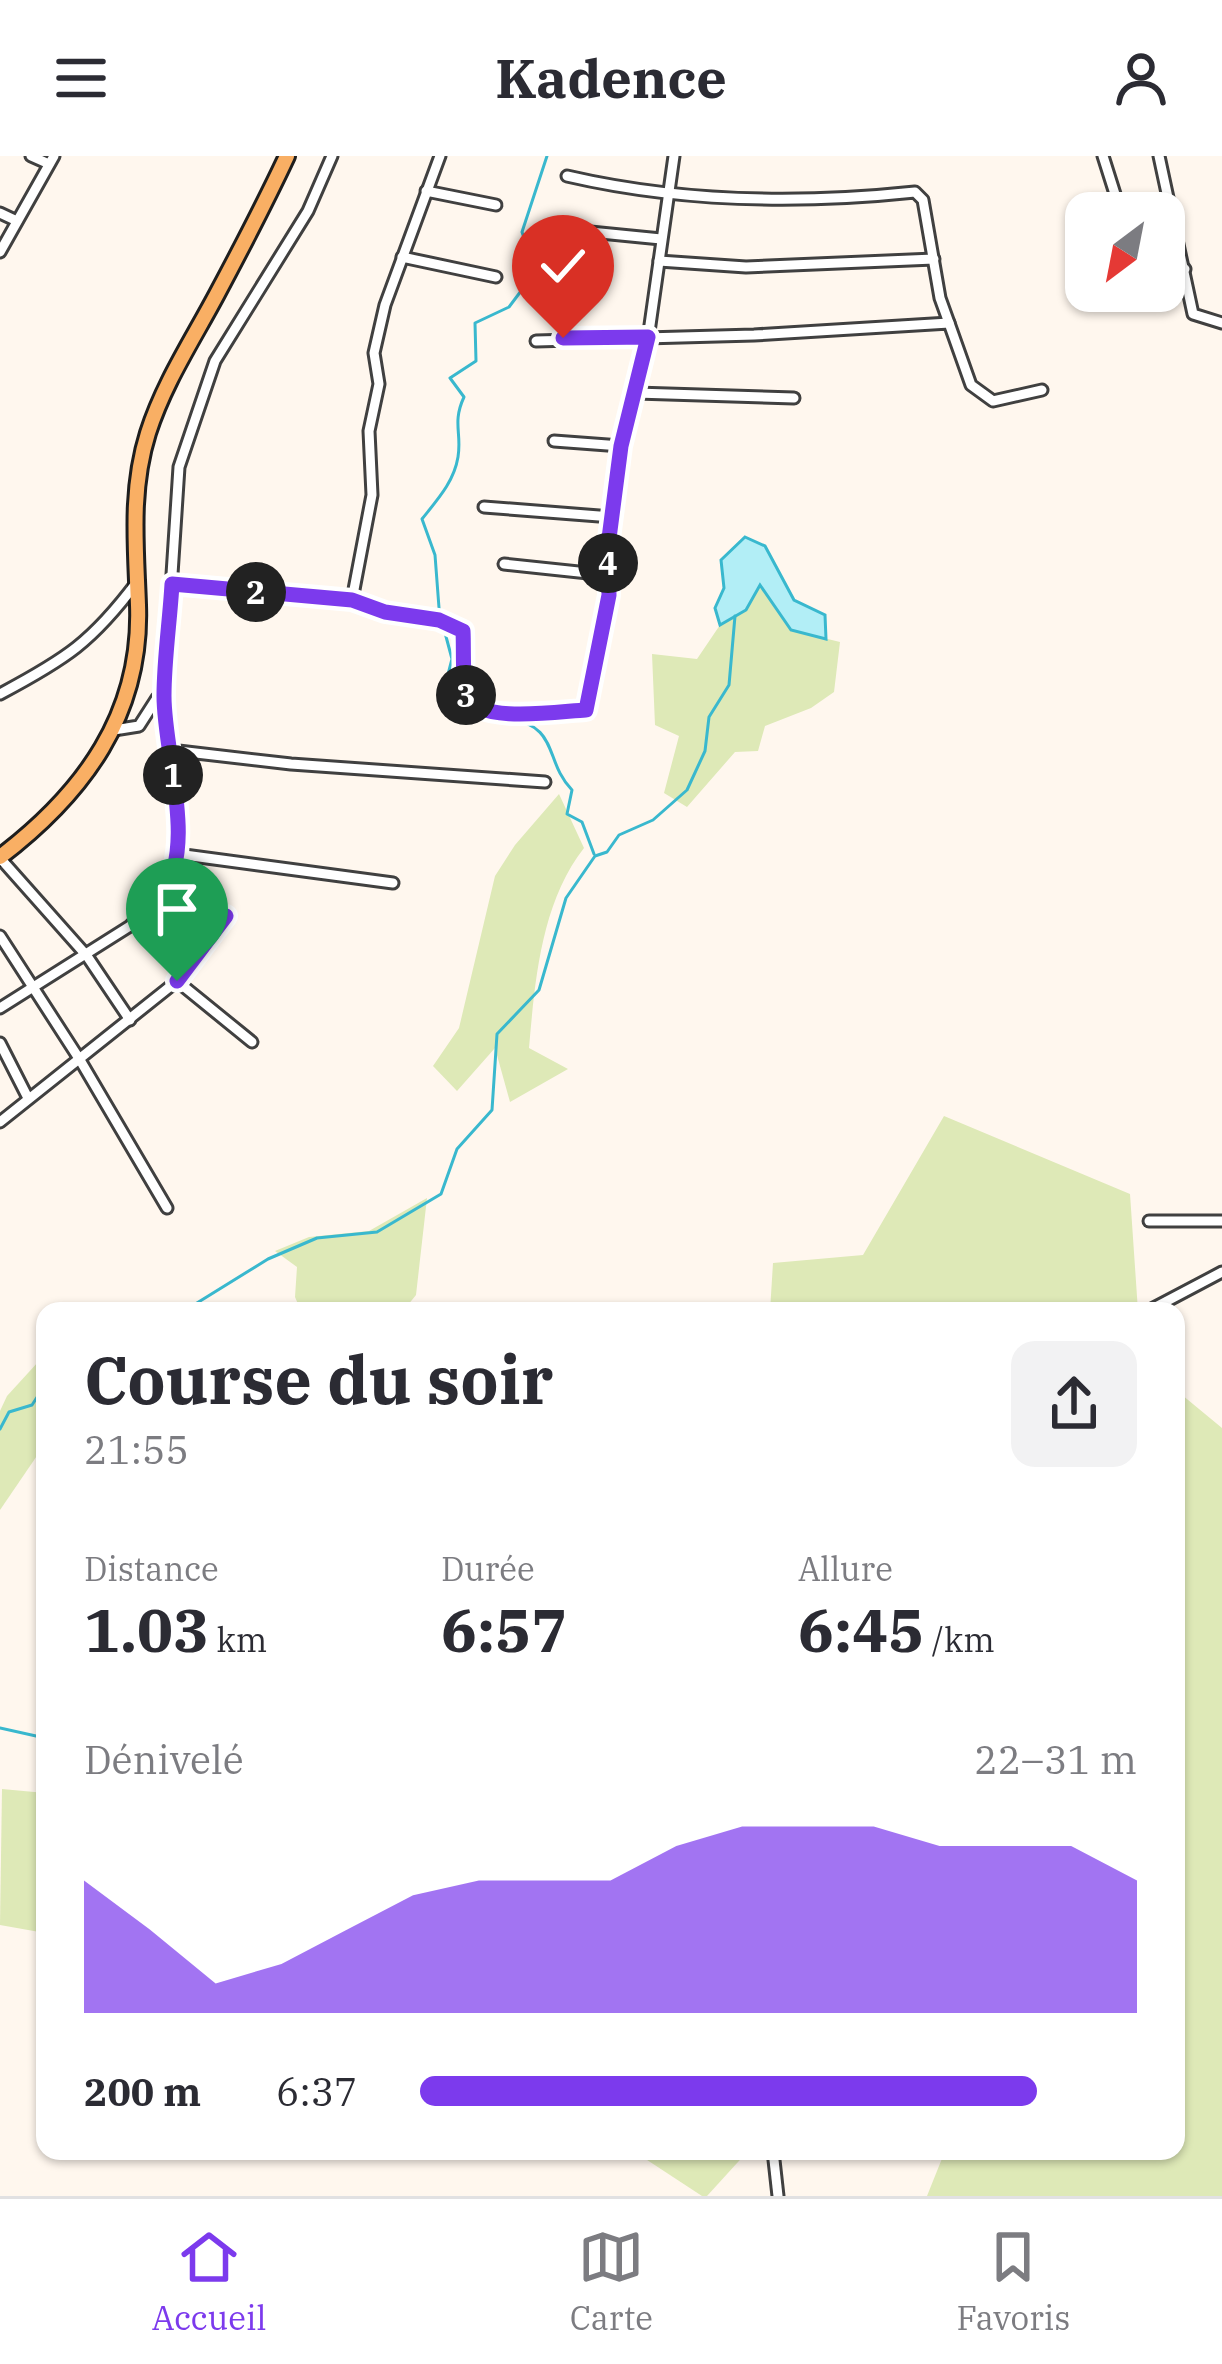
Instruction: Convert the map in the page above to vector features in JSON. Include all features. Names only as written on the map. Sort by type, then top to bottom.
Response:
[{"type":"main road","points":[[0,857],[67,799],[114,730],[136,661],[137,488],[152,422],[166,384],[286,156]]},
{"type":"street","points":[[0,252],[51,160],[31,156]]},
{"type":"street","points":[[0,1008],[142,917],[171,884],[177,854],[164,697],[179,467],[215,361],[308,211],[332,156]]},
{"type":"street","points":[[352,600],[372,495],[368,431],[379,384],[374,353],[402,257],[440,156]]},
{"type":"street","points":[[172,584],[352,600],[385,612],[439,620],[463,631],[466,695],[485,712],[586,710],[609,595],[621,446],[648,337],[674,156]]},
{"type":"street","points":[[1103,156],[1114,192]]},
{"type":"street","points":[[1159,156],[1167,192]]},
{"type":"street","points":[[567,176],[669,193],[861,198],[915,192],[923,200],[949,323],[975,391],[993,401],[1042,390]]},
{"type":"street","points":[[426,191],[496,205]]},
{"type":"street","points":[[0,213],[17,220]]},
{"type":"street","points":[[560,229],[662,239]]},
{"type":"street","points":[[402,257],[496,277]]},
{"type":"street","points":[[659,261],[746,267],[934,259]]},
{"type":"street","points":[[1185,269],[1193,314],[1222,323]]},
{"type":"street","points":[[536,341],[949,323]]},
{"type":"street","points":[[636,393],[794,398]]},
{"type":"street","points":[[554,441],[621,446]]},
{"type":"street","points":[[484,507],[612,517]]},
{"type":"street","points":[[504,565],[607,575]]},
{"type":"street","points":[[0,694],[70,655],[104,626],[137,582]]},
{"type":"street","points":[[114,730],[139,726],[157,698],[164,697]]},
{"type":"street","points":[[170,750],[291,764],[544,782]]},
{"type":"street","points":[[177,854],[393,883]]},
{"type":"street","points":[[0,857],[87,956],[130,1020]]},
{"type":"street","points":[[0,1122],[177,981],[226,916],[161,898]]},
{"type":"street","points":[[0,936],[167,1208]]},
{"type":"street","points":[[177,981],[252,1042]]},
{"type":"street","points":[[0,1043],[28,1098]]},
{"type":"street","points":[[1150,1221],[1222,1221]]},
{"type":"street","points":[[1165,1302],[1222,1272]]},
{"type":"street","points":[[774,2160],[778,2196]]},
{"type":"green space","points":[[760,584],[791,630],[840,642],[834,692],[811,708],[765,726],[758,751],[735,752],[687,807],[664,793],[679,736],[655,725],[652,654],[697,659],[720,625],[746,610]]},
{"type":"green space","points":[[559,794],[584,848],[549,918],[529,1048],[568,1069],[510,1102],[495,1048],[457,1091],[433,1066],[459,1028],[495,876]]},
{"type":"green space","points":[[944,1116],[1130,1194],[1137,1302],[771,1302],[773,1263],[863,1255]]},
{"type":"green space","points":[[427,1198],[416,1295],[410,1302],[297,1302],[297,1267],[275,1251],[309,1237],[369,1231]]},
{"type":"green space","points":[[36,1364],[36,1457],[0,1510],[0,1411],[7,1396]]},
{"type":"green space","points":[[1185,1397],[1222,1428],[1222,2196],[927,2196],[941,2160],[1185,2160]]},
{"type":"green space","points":[[2,1789],[36,1792],[36,1931],[0,1925]]},
{"type":"green space","points":[[647,2160],[740,2160],[702,2196]]},
{"type":"water","points":[[745,537],[765,546],[794,600],[825,615],[826,639],[791,630],[760,585],[746,610],[720,625],[715,608],[724,588],[721,560]]},
{"type":"waterway","points":[[440,621],[435,555],[422,519],[449,483],[458,457],[464,397],[450,378],[476,361],[475,323],[509,307],[524,287],[532,262],[522,232],[547,156]]},
{"type":"waterway","points":[[199,1302],[268,1259],[317,1238],[377,1232],[441,1194],[457,1149],[492,1110],[497,1034],[539,990],[566,898],[595,856],[607,852],[619,835],[653,820],[687,790],[705,751],[709,717],[729,685],[735,616]]},
{"type":"waterway","points":[[444,629],[452,659],[445,686],[450,699],[484,714]]},
{"type":"waterway","points":[[506,718],[523,722],[543,736],[572,790],[567,814],[582,822],[594,854]]},
{"type":"waterway","points":[[0,1429],[9,1412],[32,1405],[36,1399]]},
{"type":"waterway","points":[[0,1728],[36,1736]]},
{"type":"route","points":[[177,981],[226,916],[161,898],[171,884],[177,854],[164,697],[172,584],[352,600],[385,612],[439,620],[463,631],[466,695],[485,712],[586,710],[609,595],[608,546],[621,446],[648,337],[563,338]]}]
